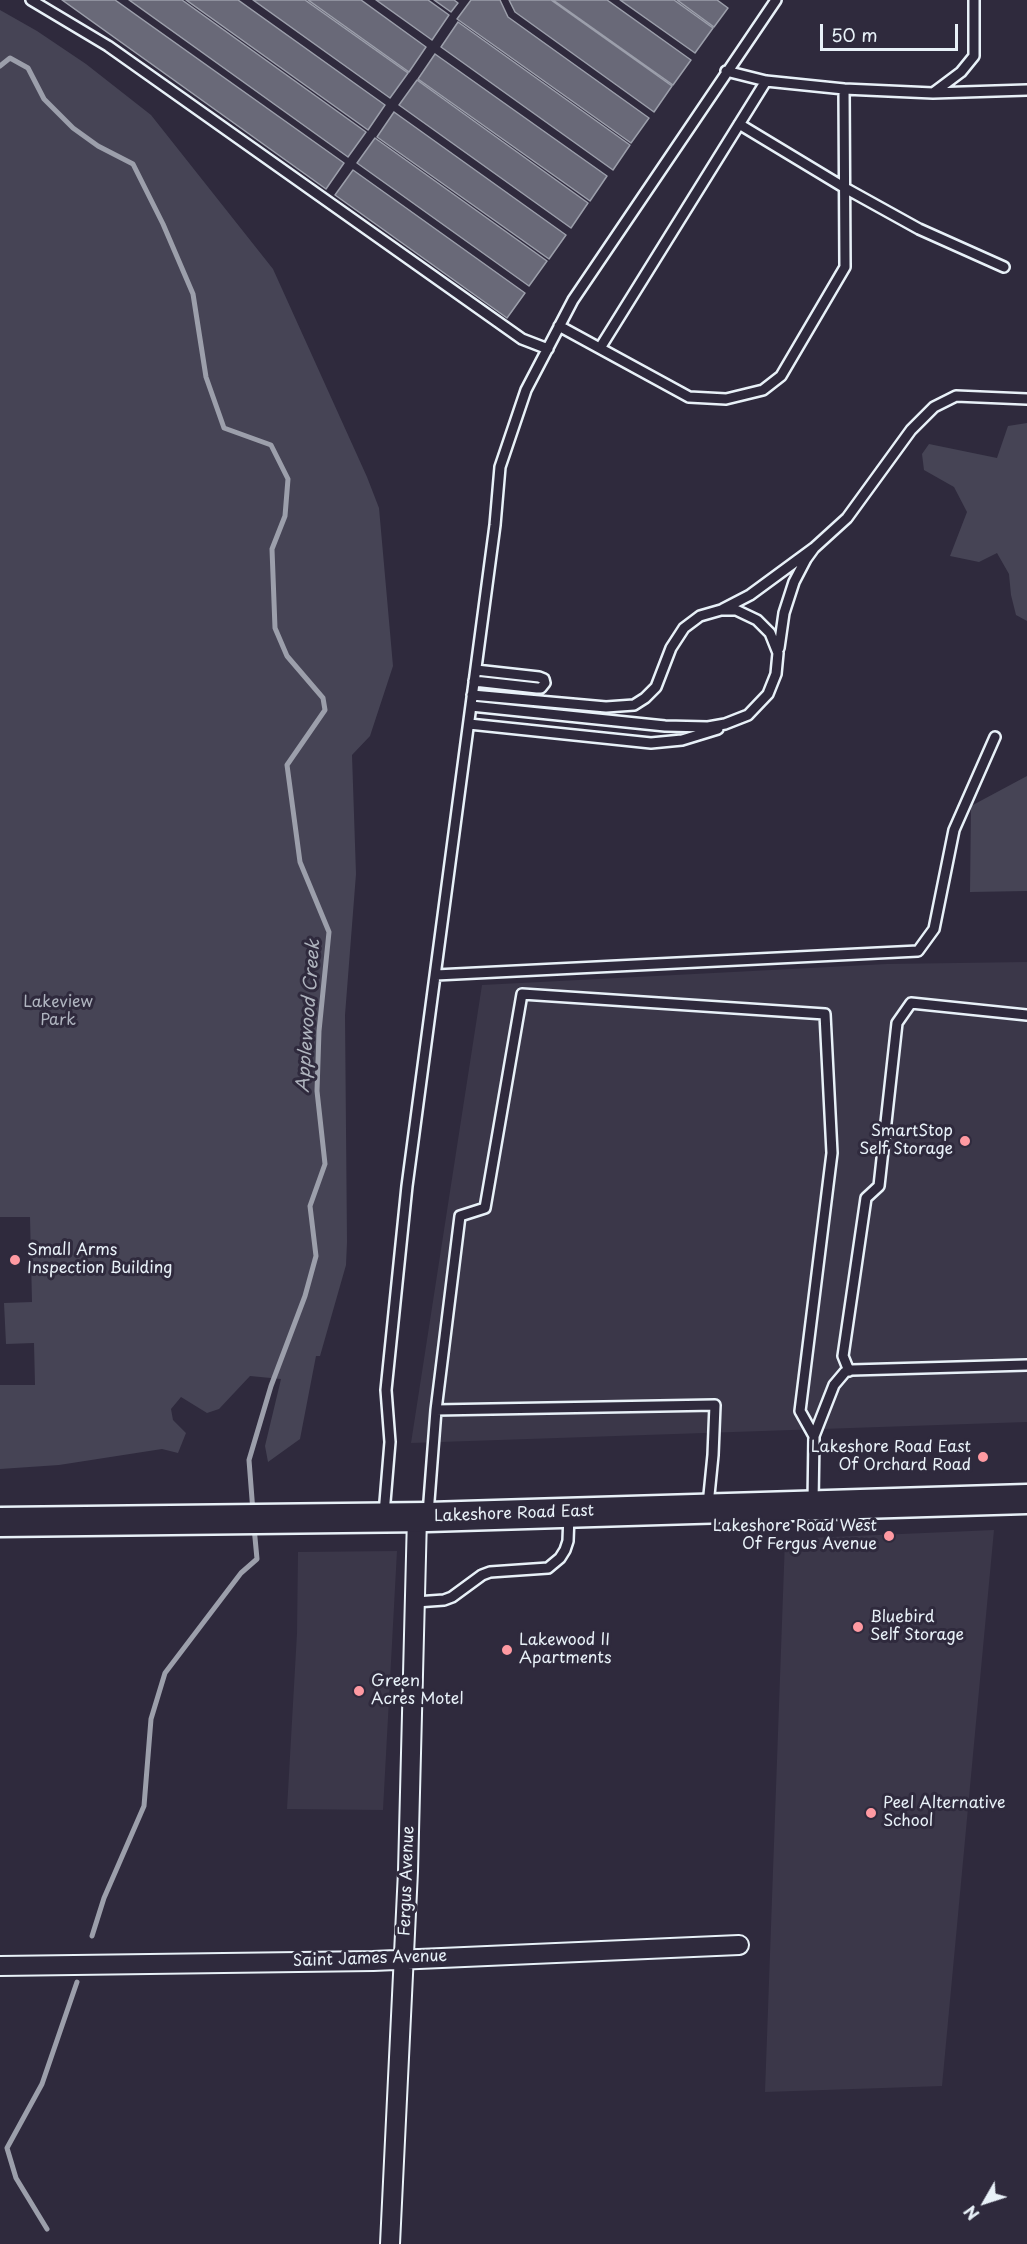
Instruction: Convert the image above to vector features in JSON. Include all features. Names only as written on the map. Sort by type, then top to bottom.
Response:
[{"type":"main road","name":"Lakeshore Road East","points":[[0,1522],[423,1517],[1027,1499]]},
{"type":"street","name":"Fergus Avenue","points":[[390,2244],[408,1871],[416,1602],[423,1517]]},
{"type":"street","name":"Saint James Avenue","points":[[0,1966],[373,1961],[739,1945]]},
{"type":"lane","points":[[31,0],[111,48],[522,339],[548,349]]},
{"type":"lane","points":[[384,1517],[390,1442],[386,1390],[407,1186],[495,525],[500,467],[526,390],[573,300],[776,0]]},
{"type":"lane","points":[[933,93],[966,67],[974,56],[974,0]]},
{"type":"lane","points":[[726,71],[765,81],[844,89],[933,93],[1027,90]]},
{"type":"lane","points":[[600,348],[765,81]]},
{"type":"lane","points":[[560,326],[689,397],[726,399],[763,390],[781,376],[844,271],[846,261],[844,89]]},
{"type":"lane","points":[[739,124],[844,188],[919,229],[1004,267]]},
{"type":"lane","points":[[472,695],[606,707],[634,705],[656,687],[671,648],[684,628],[700,616],[721,610],[750,595],[814,548],[847,518],[911,430],[934,407],[956,396],[1027,399]]},
{"type":"lane","points":[[469,724],[651,743],[682,740],[708,733],[748,715],[768,694],[776,674],[784,613],[794,582],[814,548]]},
{"type":"lane","points":[[721,610],[736,610],[757,620],[770,633],[778,653]]},
{"type":"lane","points":[[474,681],[537,688],[542,688],[545,683],[539,677],[476,670]]},
{"type":"lane","points":[[471,706],[665,726],[708,727],[732,723]]},
{"type":"lane","points":[[436,975],[918,951],[934,928],[954,830],[995,737]]},
{"type":"lane","points":[[423,1517],[460,1216],[485,1208],[522,994],[825,1014],[832,1154],[800,1411],[813,1436]]},
{"type":"lane","points":[[849,1371],[843,1356],[866,1198],[879,1186],[897,1023],[910,1003],[1027,1016]]},
{"type":"lane","points":[[813,1506],[813,1436],[834,1385],[849,1371],[1027,1365]]},
{"type":"lane","points":[[436,1410],[715,1406],[708,1509]]},
{"type":"lane","points":[[416,1602],[444,1600],[452,1597],[482,1575],[490,1572],[548,1568],[560,1558],[565,1550],[568,1542],[570,1513]]},
{"type":"shaded area","points":[[1027,962],[1027,1422],[411,1443],[482,985],[887,964]]},
{"type":"shaded area","name":"Peel Alternative School","points":[[994,1530],[942,2086],[765,2092],[785,1539]]},
{"type":"shaded area","points":[[397,1551],[383,1810],[287,1809],[297,1633],[298,1552]]},
{"type":"green space","name":"Lakeview Park","points":[[0,10],[37,31],[86,64],[151,115],[273,269],[379,508],[393,666],[370,736],[352,755],[356,874],[345,1015],[346,1265],[320,1356],[316,1356],[300,1439],[268,1462],[265,1446],[281,1379],[250,1376],[219,1409],[207,1413],[181,1397],[171,1409],[173,1420],[186,1433],[178,1453],[162,1449],[59,1465],[0,1469],[0,1385],[35,1385],[34,1343],[6,1344],[4,1303],[32,1302],[30,1217],[0,1217]]},
{"type":"green space","points":[[1027,423],[1027,621],[1016,615],[1009,574],[997,553],[979,562],[950,556],[967,512],[954,487],[924,470],[922,454],[929,444],[997,458],[1008,426]]},
{"type":"green space","points":[[1027,776],[1027,891],[970,892],[971,806]]},
{"type":"water","points":[[62,0],[115,0],[344,163],[326,189]]},
{"type":"water","points":[[129,0],[182,0],[366,132],[348,157]]},
{"type":"water","points":[[186,0],[238,0],[385,105],[368,130]]},
{"type":"water","points":[[253,0],[305,0],[408,73],[390,98]]},
{"type":"water","points":[[308,0],[361,0],[426,47],[409,72]]},
{"type":"water","points":[[376,0],[428,0],[449,15],[432,40]]},
{"type":"water","points":[[434,0],[454,0],[458,3],[451,12]]},
{"type":"water","points":[[471,0],[500,0],[508,17],[649,118],[631,143],[457,19]]},
{"type":"water","points":[[509,0],[551,0],[672,86],[654,112],[515,12]]},
{"type":"water","points":[[553,0],[607,0],[691,60],[673,85]]},
{"type":"water","points":[[620,0],[674,0],[713,28],[695,53]]},
{"type":"water","points":[[677,0],[717,0],[728,8],[714,27]]},
{"type":"water","points":[[458,22],[630,145],[613,170],[441,47]]},
{"type":"water","points":[[435,54],[607,176],[590,201],[418,79]]},
{"type":"water","points":[[417,80],[588,203],[571,228],[399,105]]},
{"type":"water","points":[[394,112],[566,235],[549,259],[377,137]]},
{"type":"water","points":[[375,138],[547,261],[529,286],[357,163]]},
{"type":"water","points":[[353,170],[525,293],[507,318],[335,195]]},
{"type":"waterway","name":"Applewood Creek","points":[[0,66],[10,58],[28,68],[44,99],[73,128],[98,146],[133,164],[163,224],[193,294],[206,377],[224,428],[271,445],[288,479],[285,516],[272,549],[275,628],[287,656],[323,698],[325,710],[287,765],[300,862],[329,932],[319,1031],[317,1091],[325,1164],[310,1206],[316,1256],[305,1296],[271,1386],[249,1460],[253,1512]]},
{"type":"waterway","name":"Applewood Creek","points":[[92,1936],[104,1898],[144,1806],[151,1719],[165,1673],[241,1573],[257,1559],[254,1527]]},
{"type":"waterway","name":"Applewood Creek","points":[[47,2229],[16,2178],[7,2148],[42,2084],[77,1982]]},
{"type":"place","name":"SmartStop Self Storage","points":[[965,1141]]},
{"type":"place","name":"Small Arms Inspection Building","points":[[15,1260]]},
{"type":"place","name":"Lakeshore Road East Of Orchard Road","points":[[983,1457]]},
{"type":"place","name":"Lakeshore Road West Of Fergus Avenue","points":[[889,1536]]},
{"type":"place","name":"Bluebird Self Storage","points":[[858,1627]]},
{"type":"place","name":"Lakewood II Apartments","points":[[507,1650]]},
{"type":"place","name":"Green Acres Motel","points":[[359,1691]]},
{"type":"place","name":"Peel Alternative School","points":[[871,1813]]}]
